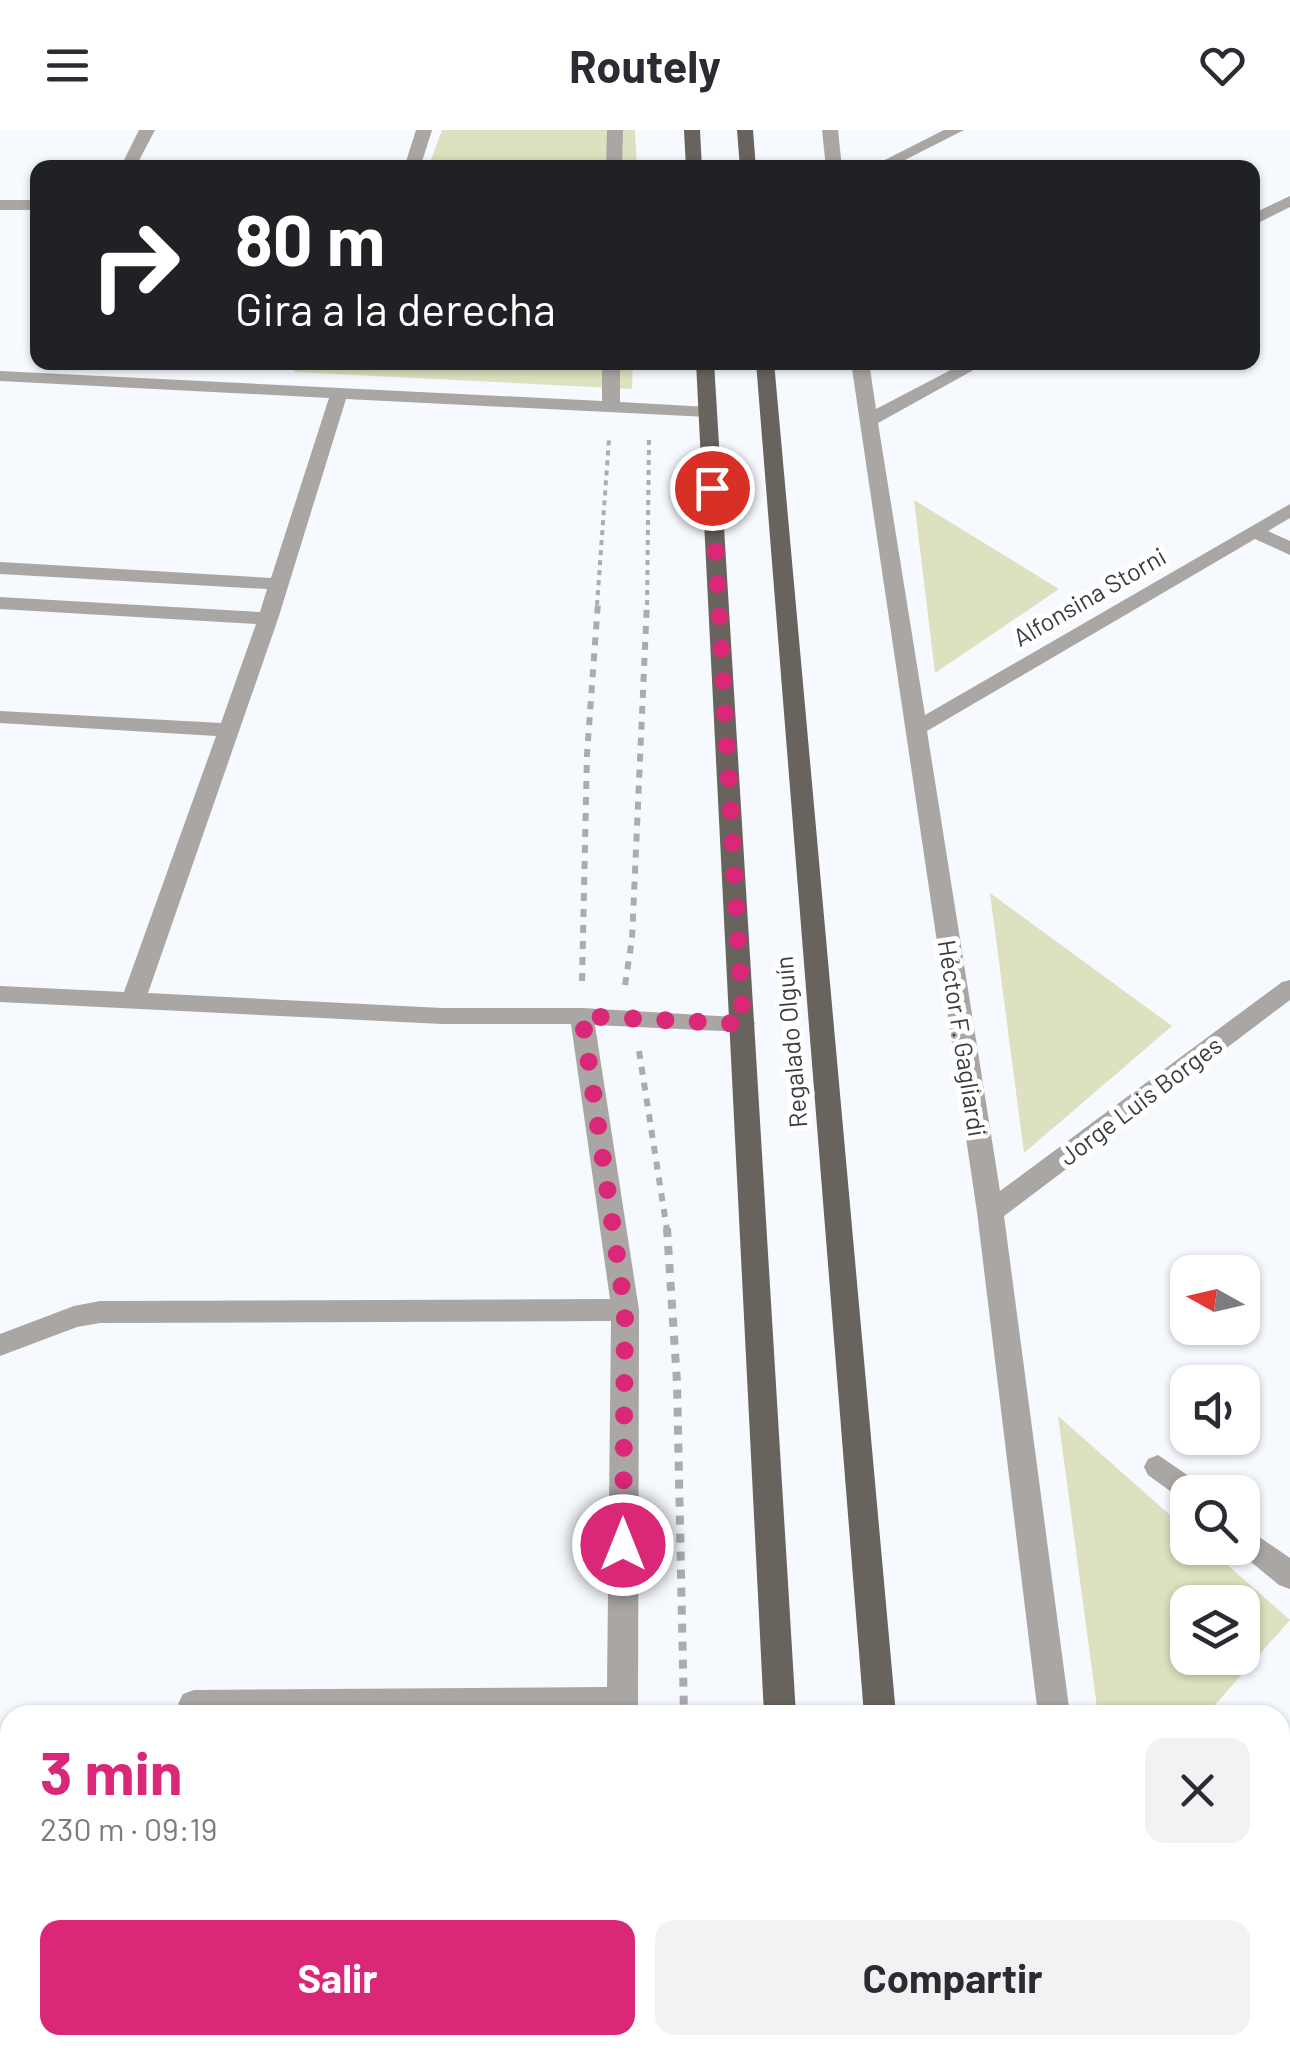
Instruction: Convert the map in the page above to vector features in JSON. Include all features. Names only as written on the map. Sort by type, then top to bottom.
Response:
[{"type":"main road","points":[[692,130],[694,160]]},
{"type":"main road","points":[[745,130],[747,160]]},
{"type":"main road","name":"Regalado Olguín","points":[[706,370],[779,1705]]},
{"type":"main road","name":"Regalado Olguín","points":[[765,370],[879,1705]]},
{"type":"street","points":[[131,160],[147,130]]},
{"type":"street","points":[[415,160],[424,130]]},
{"type":"street","points":[[614,160],[615,130]]},
{"type":"street","points":[[830,130],[833,160]]},
{"type":"street","points":[[893,160],[956,130]]},
{"type":"street","points":[[1260,216],[1290,201]]},
{"type":"street","points":[[0,205],[30,205]]},
{"type":"street","points":[[611,408],[612,370]]},
{"type":"street","name":"Héctor F. Gagliardi","points":[[861,370],[990,1212],[1053,1705]]},
{"type":"street","points":[[868,420],[965,370]]},
{"type":"street","points":[[0,376],[708,412]]},
{"type":"street","points":[[132,1002],[268,619],[339,394]]},
{"type":"street","name":"Alfonsina Storni","points":[[916,729],[1290,510]]},
{"type":"street","points":[[1254,531],[1290,549]]},
{"type":"street","points":[[0,568],[279,584]]},
{"type":"street","points":[[0,603],[268,619]]},
{"type":"street","points":[[0,717],[229,730]]},
{"type":"street","name":"Jorge Luis Borges","points":[[990,1212],[1290,988]]},
{"type":"street","points":[[0,994],[442,1016],[582,1016],[743,1024]]},
{"type":"street","points":[[582,1016],[625,1310],[622,1705]]},
{"type":"street","points":[[0,1344],[74,1317],[100,1312],[625,1310]]},
{"type":"street","points":[[1158,1467],[1170,1477]]},
{"type":"street","points":[[1260,1552],[1290,1576]]},
{"type":"street","points":[[194,1704],[301,1705]]},
{"type":"path","points":[[582,1016],[586,754],[611,408]]},
{"type":"green space","points":[[442,130],[635,130],[637,160],[431,160]]},
{"type":"green space","points":[[295,370],[633,370],[632,389]]},
{"type":"green space","points":[[914,500],[1059,589],[935,673]]},
{"type":"green space","points":[[990,893],[1172,1026],[1024,1153]]},
{"type":"green space","points":[[1058,1416],[1170,1515],[1170,1565],[1227,1565],[1250,1585],[1170,1585],[1170,1675],[1241,1675],[1215,1705],[1097,1705]]},
{"type":"green space","points":[[1260,1594],[1290,1620],[1260,1654]]},
{"type":"route","points":[[623,1545],[625,1310],[582,1016],[743,1024],[712,488]]}]
